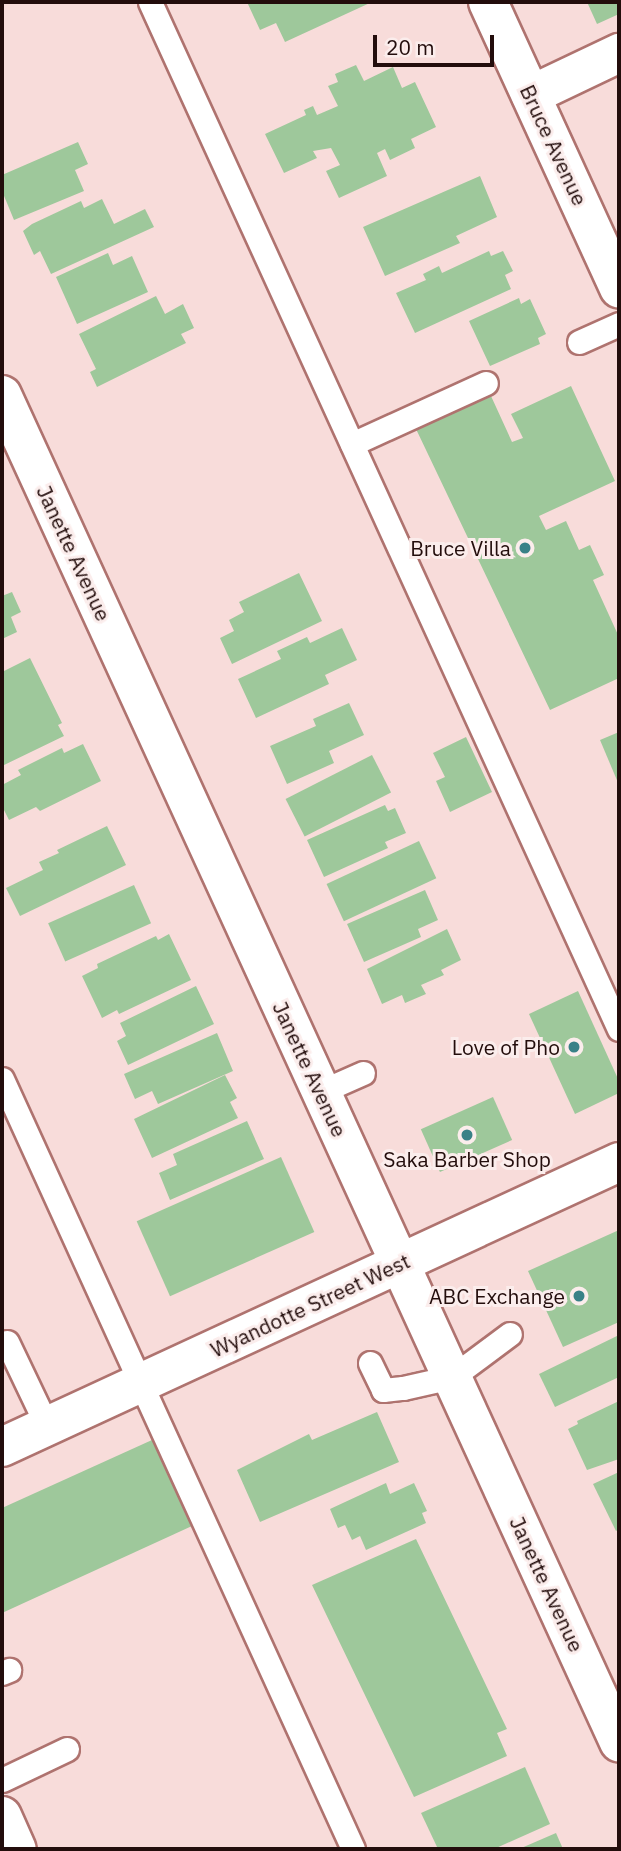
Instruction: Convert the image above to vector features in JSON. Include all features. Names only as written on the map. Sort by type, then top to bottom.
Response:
[{"type":"street","name":"Bruce Avenue","points":[[488,2],[619,288]]},
{"type":"street","points":[[531,94],[619,53]]},
{"type":"street","name":"Janette Avenue","points":[[2,395],[619,1742]]},
{"type":"street","name":"Wyandotte Street West","points":[[2,1447],[619,1162]]},
{"type":"street","points":[[2,1816],[17,1849]]},
{"type":"lane","points":[[150,2],[619,1029]]},
{"type":"lane","points":[[579,342],[619,324]]},
{"type":"lane","points":[[352,444],[486,383]]},
{"type":"lane","points":[[320,1092],[363,1073]]},
{"type":"lane","points":[[2,1079],[353,1849]]},
{"type":"lane","points":[[370,1363],[383,1390],[452,1377],[510,1335]]},
{"type":"lane","points":[[7,1342],[47,1426]]},
{"type":"lane","points":[[2,1780],[67,1749]]},
{"type":"building","points":[[247,2],[372,2],[285,42],[276,23],[260,30]]},
{"type":"building","points":[[587,2],[619,2],[619,14],[597,24]]},
{"type":"building","points":[[356,65],[364,81],[393,67],[402,88],[415,82],[436,127],[411,139],[415,148],[390,160],[385,149],[377,153],[387,176],[339,198],[326,171],[340,165],[331,148],[313,151],[317,158],[284,173],[265,134],[306,115],[304,110],[313,106],[317,115],[338,106],[328,86],[338,82],[335,74]]},
{"type":"building","points":[[78,142],[88,164],[75,170],[84,191],[14,220],[2,191],[2,175]]},
{"type":"building","points":[[480,176],[497,217],[456,236],[460,243],[385,276],[363,227]]},
{"type":"building","points":[[102,199],[114,224],[145,209],[154,227],[51,274],[40,251],[34,255],[23,231],[81,201],[84,208]]},
{"type":"building","points":[[489,251],[491,256],[503,251],[513,271],[505,275],[511,289],[415,333],[396,293],[426,280],[423,274],[439,266],[442,273]]},
{"type":"building","points":[[108,253],[113,265],[132,256],[148,292],[77,324],[56,277]]},
{"type":"building","points":[[156,296],[165,314],[183,304],[194,328],[181,334],[186,343],[97,387],[90,372],[96,369],[79,334]]},
{"type":"building","points":[[519,298],[521,304],[530,299],[546,334],[538,338],[540,344],[490,366],[469,321]]},
{"type":"building","name":"Bruce Villa","points":[[571,386],[615,481],[539,516],[546,530],[566,521],[579,550],[590,545],[604,575],[593,580],[619,637],[619,678],[550,710],[416,429],[491,396],[512,442],[523,438],[511,414]]},
{"type":"building","points":[[299,573],[322,621],[232,664],[220,638],[234,631],[229,620],[244,612],[239,602]]},
{"type":"building","points":[[12,592],[21,612],[11,617],[17,632],[2,639],[2,596]]},
{"type":"building","points":[[342,628],[357,660],[325,675],[329,684],[256,718],[238,679],[281,659],[277,651],[307,637],[310,643]]},
{"type":"building","points":[[30,658],[62,723],[58,725],[64,736],[2,766],[2,672]]},
{"type":"building","points":[[349,703],[364,735],[329,751],[334,763],[287,784],[270,746],[316,726],[313,719]]},
{"type":"building","points":[[619,732],[619,785],[600,740]]},
{"type":"building","points":[[466,737],[492,792],[450,812],[436,781],[445,777],[433,753]]},
{"type":"building","points":[[83,744],[101,781],[40,811],[36,807],[9,820],[2,806],[2,785],[21,775],[18,770],[62,748],[64,753]]},
{"type":"building","points":[[372,755],[391,792],[305,836],[286,799]]},
{"type":"building","points":[[385,805],[388,811],[395,808],[406,833],[385,842],[388,848],[324,877],[307,840]]},
{"type":"building","points":[[107,826],[126,865],[20,916],[6,888],[43,870],[39,862],[59,853],[57,850]]},
{"type":"building","points":[[419,841],[436,878],[344,921],[327,884]]},
{"type":"building","points":[[134,885],[151,923],[65,962],[48,923]]},
{"type":"building","points":[[425,890],[438,920],[418,929],[421,937],[364,962],[347,924]]},
{"type":"building","points":[[447,929],[461,960],[441,970],[444,975],[421,985],[426,994],[405,1003],[402,995],[382,1004],[367,969]]},
{"type":"building","points":[[169,934],[191,980],[119,1014],[117,1010],[102,1018],[82,976],[98,968],[97,964],[156,936],[158,940]]},
{"type":"building","points":[[196,986],[214,1024],[128,1065],[117,1041],[126,1036],[120,1023]]},
{"type":"building","name":"Love of Pho","points":[[578,991],[619,1081],[619,1093],[575,1114],[529,1014]]},
{"type":"building","points":[[217,1033],[233,1071],[158,1104],[152,1091],[135,1099],[124,1074]]},
{"type":"building","points":[[225,1075],[237,1098],[230,1102],[238,1118],[152,1158],[134,1119]]},
{"type":"building","name":"Saka Barber Shop","points":[[493,1097],[512,1140],[440,1172],[421,1129]]},
{"type":"building","points":[[247,1121],[264,1159],[170,1200],[159,1173],[177,1165],[173,1154]]},
{"type":"building","points":[[281,1157],[314,1232],[170,1296],[137,1221]]},
{"type":"building","name":"ABC Exchange","points":[[619,1230],[619,1322],[563,1347],[528,1271]]},
{"type":"building","points":[[619,1335],[619,1377],[555,1407],[539,1374]]},
{"type":"building","points":[[619,1401],[619,1459],[587,1470],[568,1429],[578,1424],[577,1421]]},
{"type":"building","points":[[377,1412],[399,1462],[260,1522],[237,1470],[309,1434],[312,1440]]},
{"type":"building","points":[[152,1440],[192,1526],[2,1613],[2,1508]]},
{"type":"building","points":[[619,1472],[619,1529],[616,1531],[593,1484]]},
{"type":"building","points":[[386,1483],[390,1494],[414,1483],[427,1511],[422,1513],[426,1523],[366,1550],[360,1536],[352,1540],[345,1525],[338,1528],[330,1509]]},
{"type":"building","points":[[416,1539],[507,1729],[497,1733],[507,1756],[414,1797],[312,1585]]},
{"type":"building","points":[[525,1767],[550,1824],[494,1849],[438,1849],[421,1813]]},
{"type":"building","points":[[556,1833],[563,1849],[519,1849]]},
{"type":"place","name":"Bruce Villa","points":[[525,548]]},
{"type":"place","name":"Love of Pho","points":[[574,1047]]},
{"type":"place","name":"Saka Barber Shop","points":[[467,1135]]},
{"type":"place","name":"ABC Exchange","points":[[579,1296]]}]
